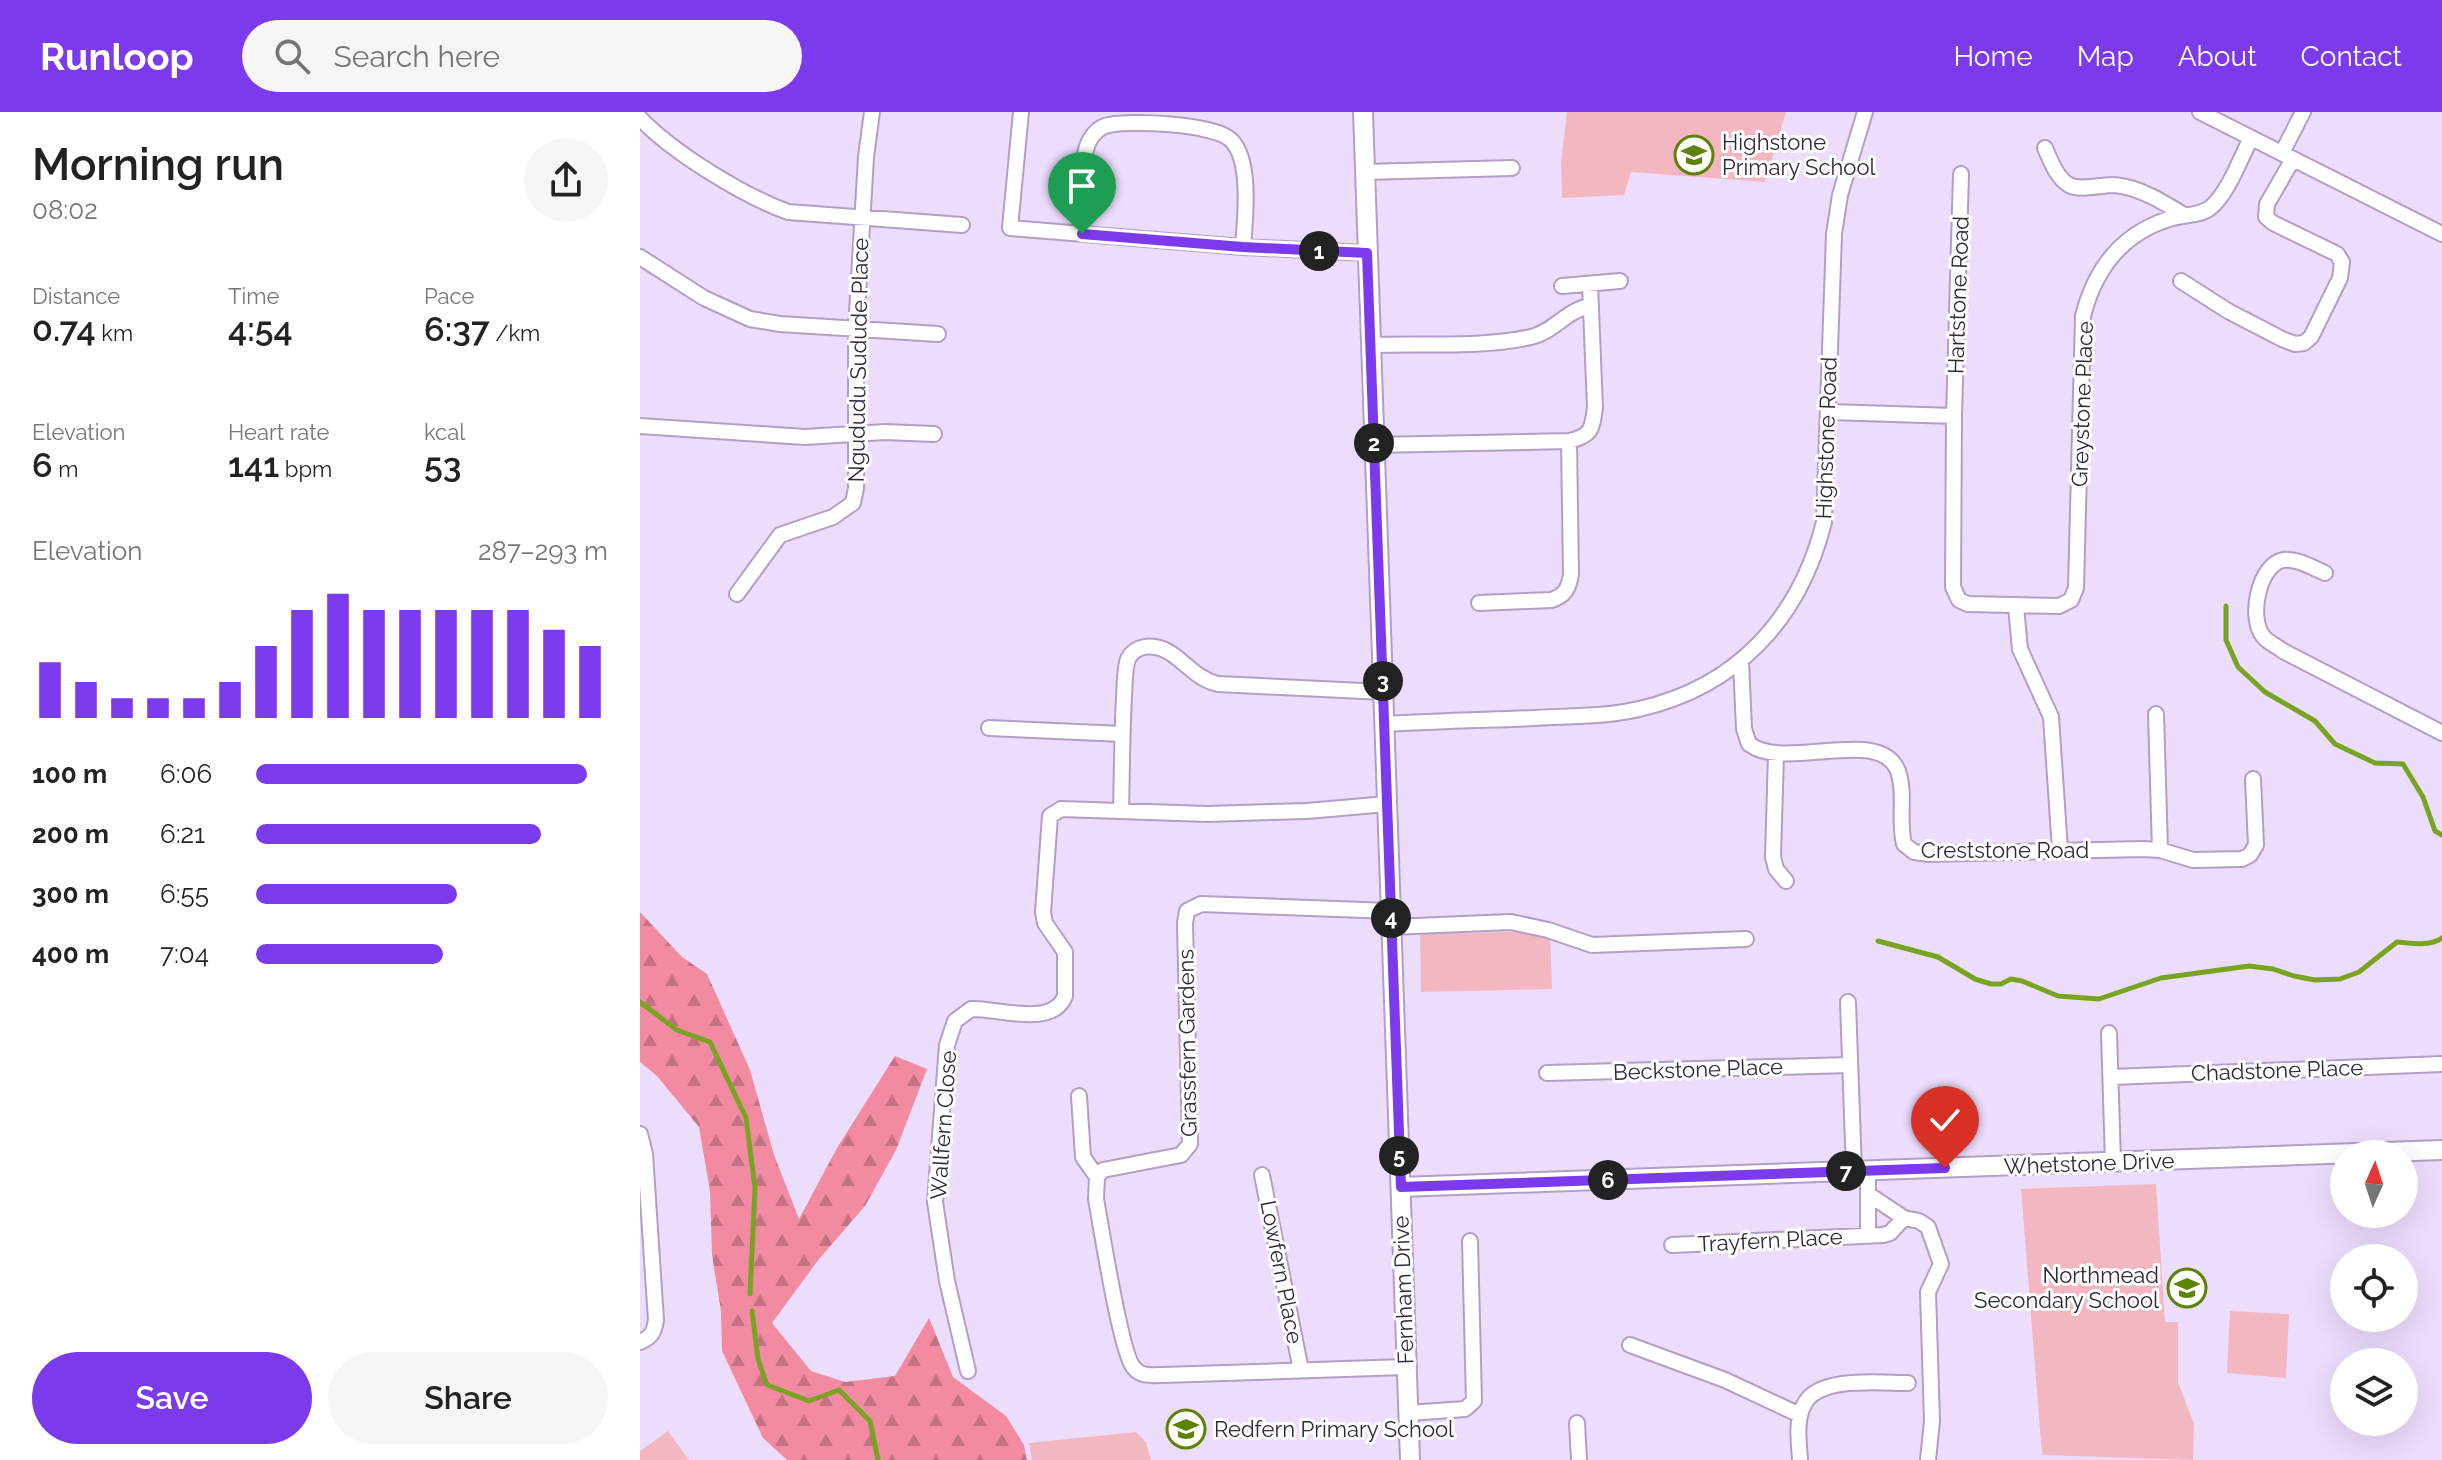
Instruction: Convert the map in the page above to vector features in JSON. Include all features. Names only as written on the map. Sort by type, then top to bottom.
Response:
[{"type":"street","name":"Ngududu Sudude Place","points":[[737,594],[780,535],[833,517],[853,503],[856,488],[856,329],[872,112]]},
{"type":"street","points":[[1021,112],[1010,228],[1243,247],[1367,253]]},
{"type":"street","name":"Fernham Drive","points":[[1363,112],[1410,1460]]},
{"type":"street","name":"Highstone Road","points":[[1384,724],[1602,715],[1626,711],[1668,701],[1698,688],[1741,661],[1770,635],[1787,612],[1817,549],[1824,522],[1834,234],[1840,195],[1865,112]]},
{"type":"street","points":[[2200,112],[2442,234]]},
{"type":"street","points":[[2181,281],[2228,311],[2282,339],[2295,344],[2304,343],[2311,337],[2340,278],[2342,262],[2337,254],[2266,217],[2267,204],[2303,112]]},
{"type":"street","points":[[640,118],[693,159],[768,205],[803,214],[962,225]]},
{"type":"street","points":[[1082,234],[1085,157],[1087,146],[1098,129],[1128,123],[1198,128],[1212,130],[1231,140],[1242,160],[1243,247]]},
{"type":"street","name":"Greystone Place","points":[[2016,607],[2059,606],[2074,597],[2083,316],[2090,292],[2112,253],[2124,241],[2140,230],[2205,211],[2216,202],[2251,138]]},
{"type":"street","points":[[2045,148],[2057,174],[2067,183],[2076,187],[2115,185],[2130,188],[2184,215]]},
{"type":"street","points":[[1365,172],[1512,168]]},
{"type":"street","name":"Hartstone Road","points":[[1961,174],[1952,578],[1959,600],[1968,604],[2016,607]]},
{"type":"street","points":[[640,257],[704,298],[750,319],[780,324],[938,334]]},
{"type":"street","points":[[1562,286],[1620,281]]},
{"type":"street","points":[[1374,445],[1569,441],[1583,438],[1592,427],[1595,408],[1590,284]]},
{"type":"street","points":[[1371,345],[1485,342],[1536,336],[1574,311],[1591,306]]},
{"type":"street","points":[[1830,412],[1954,416]]},
{"type":"street","points":[[640,426],[805,437],[885,432],[934,434]]},
{"type":"street","points":[[1479,603],[1551,600],[1561,597],[1567,590],[1571,566],[1569,441]]},
{"type":"street","points":[[2325,573],[2294,561],[2280,561],[2273,565],[2255,603],[2256,622],[2263,636],[2283,651],[2442,733]]},
{"type":"street","points":[[2016,607],[2020,649],[2051,717],[2060,850]]},
{"type":"street","points":[[1121,809],[1122,734],[1128,661],[1136,649],[1165,649],[1196,676],[1218,684],[1383,692]]},
{"type":"street","points":[[1741,661],[1746,738],[1757,750],[1776,754],[1773,857],[1776,869],[1786,881]]},
{"type":"street","points":[[2156,714],[2160,850]]},
{"type":"street","points":[[989,728],[1122,734]]},
{"type":"street","name":"Creststone Road","points":[[1776,754],[1871,750],[1888,756],[1898,772],[1904,844],[1914,852],[1929,854],[2160,850],[2193,860],[2242,859],[2250,855],[2256,845],[2253,779]]},
{"type":"street","name":"Wallfern Close","points":[[968,1371],[947,1281],[935,1202],[947,1045],[961,1014],[971,1009],[1039,1015],[1052,1011],[1063,1002],[1065,952],[1045,923],[1043,912],[1050,816],[1061,809],[1219,813],[1307,811],[1387,804]]},
{"type":"street","name":"Grassfern Gardens","points":[[1097,1177],[1103,1170],[1112,1167],[1181,1155],[1190,1144],[1187,911],[1201,904],[1391,919]]},
{"type":"street","points":[[1391,919],[1511,922],[1548,930],[1592,945],[1746,939]]},
{"type":"street","points":[[1848,1002],[1850,1065],[1861,1171]]},
{"type":"street","points":[[2109,1033],[2113,1162]]},
{"type":"street","name":"Chadstone Place","points":[[2112,1077],[2442,1064]]},
{"type":"street","name":"Beckstone Place","points":[[1547,1073],[1850,1065]]},
{"type":"street","points":[[1079,1096],[1083,1157],[1097,1177],[1096,1199],[1124,1343],[1137,1372],[1163,1375],[1405,1367]]},
{"type":"street","points":[[640,1134],[645,1154],[644,1212],[656,1320],[654,1332],[640,1342]]},
{"type":"street","name":"Whetstone Drive","points":[[1401,1187],[2442,1150]]},
{"type":"street","name":"Trayfern Place","points":[[1861,1171],[1868,1194],[1868,1236]]},
{"type":"street","name":"Lowfern Place","points":[[1262,1175],[1301,1370]]},
{"type":"street","points":[[1868,1194],[1904,1218],[1919,1221],[1928,1227],[1941,1264],[1928,1292],[1932,1421],[1928,1460]]},
{"type":"street","name":"Trayfern Place","points":[[1672,1245],[1868,1236],[1890,1233],[1904,1218]]},
{"type":"street","points":[[1408,1413],[1465,1409],[1474,1401],[1470,1241]]},
{"type":"street","points":[[1630,1345],[1725,1380],[1800,1415]]},
{"type":"street","points":[[1800,1460],[1800,1415],[1805,1401],[1814,1392],[1842,1384],[1908,1383]]},
{"type":"street","points":[[1577,1423],[1579,1460]]},
{"type":"shaded area","name":"Highstone Primary School","points":[[1567,112],[1786,112],[1765,182],[1631,172],[1624,195],[1562,198],[1561,162]]},
{"type":"shaded area","points":[[1550,931],[1552,989],[1421,992],[1420,934]]},
{"type":"shaded area","points":[[2156,1184],[2165,1322],[2178,1322],[2178,1382],[2194,1424],[2193,1460],[2042,1455],[2021,1189]]},
{"type":"shaded area","points":[[2230,1311],[2289,1314],[2286,1378],[2227,1373]]},
{"type":"shaded area","points":[[668,1431],[689,1460],[640,1460],[640,1451]]},
{"type":"shaded area","points":[[1136,1432],[1146,1442],[1151,1460],[1032,1460],[1029,1443]]},
{"type":"green space","points":[[640,912],[682,957],[707,974],[750,1070],[774,1155],[799,1219],[837,1148],[895,1056],[927,1069],[896,1150],[865,1206],[819,1259],[772,1323],[811,1371],[845,1382],[895,1376],[929,1318],[953,1377],[1006,1416],[1024,1445],[1027,1460],[787,1460],[763,1438],[722,1351],[721,1311],[712,1255],[710,1191],[699,1127],[657,1076],[640,1062]]},
{"type":"waterway","points":[[2226,606],[2226,640],[2238,667],[2265,692],[2315,721],[2335,744],[2375,763],[2403,764],[2423,797],[2435,831],[2442,835]]},
{"type":"waterway","points":[[1878,941],[1938,957],[1975,979],[1991,984],[2001,984],[2011,979],[2058,996],[2099,999],[2161,978],[2249,966],[2315,980],[2340,979],[2359,972],[2397,942],[2426,943],[2442,938]]},
{"type":"waterway","points":[[640,1002],[677,1030],[710,1042],[746,1118],[755,1188],[750,1294]]},
{"type":"waterway","points":[[752,1311],[758,1359],[767,1385],[809,1401],[839,1390],[870,1421],[878,1460]]},
{"type":"place","name":"Highstone Primary School","points":[[1694,155]]},
{"type":"place","name":"Northmead Secondary School","points":[[2187,1288]]},
{"type":"place","name":"Redfern Primary School","points":[[1186,1429]]},
{"type":"route","points":[[1082,234],[1367,253],[1401,1187],[1945,1168]]}]
